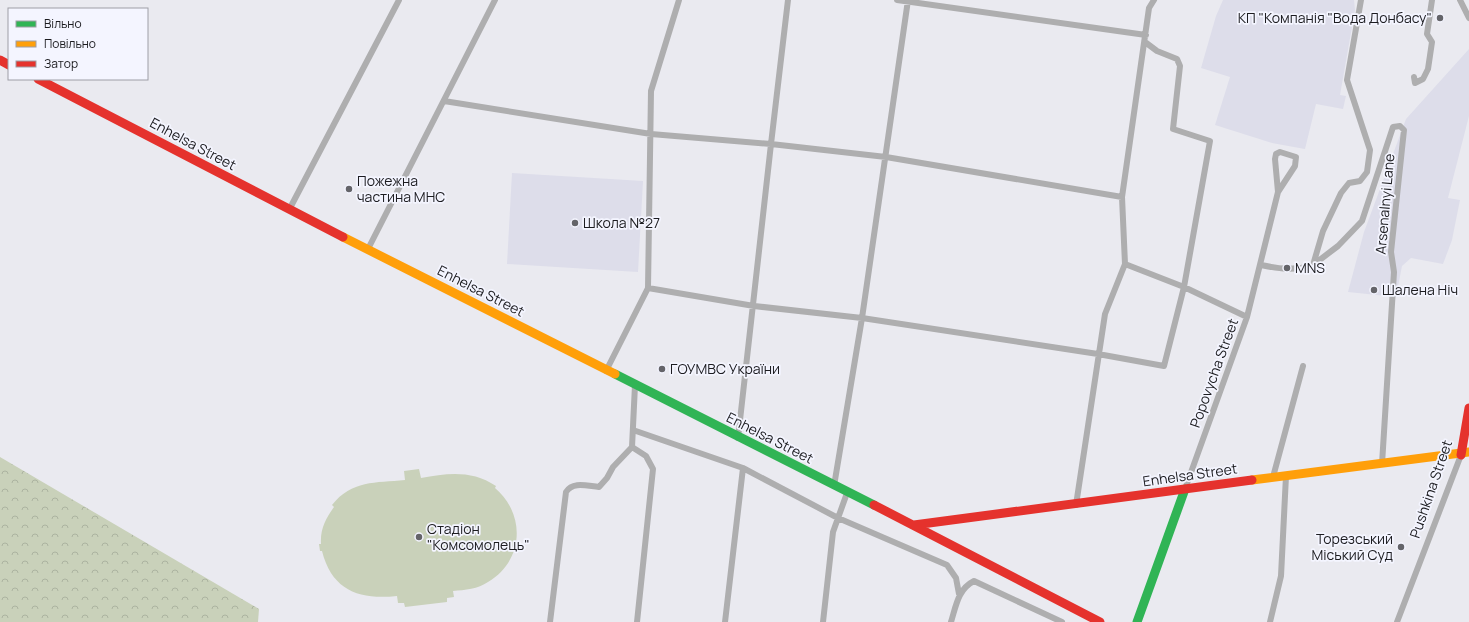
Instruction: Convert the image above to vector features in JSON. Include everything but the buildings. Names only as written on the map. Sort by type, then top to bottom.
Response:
[{"type":"street","points":[[289,210],[399,0]]},
{"type":"street","points":[[368,249],[495,0]]},
{"type":"street","points":[[606,371],[648,288],[651,91],[679,0]]},
{"type":"street","points":[[738,438],[788,0]]},
{"type":"street","points":[[897,0],[1146,35]]},
{"type":"street","points":[[1076,505],[1105,314],[1125,264],[1122,197],[1149,8],[1154,0]]},
{"type":"street","points":[[1261,265],[1283,270],[1300,269],[1313,265],[1323,231],[1341,193],[1350,183],[1360,181],[1367,172],[1370,150],[1350,95],[1347,80],[1361,0]]},
{"type":"street","points":[[1414,77],[1415,83],[1423,79],[1428,69],[1432,42],[1427,34],[1432,0]]},
{"type":"street","points":[[1460,0],[1469,18]]},
{"type":"street","points":[[834,486],[862,318],[908,1]]},
{"type":"street","points":[[648,288],[754,306],[862,318],[1098,354],[1164,366],[1184,287],[1210,141],[1173,129],[1180,66],[1177,59],[1157,51],[1145,42]]},
{"type":"street","name":"Enhelsa Street","points":[[40,80],[289,210],[847,493],[914,525],[1100,622]]},
{"type":"street","points":[[444,101],[650,134],[771,144],[886,158],[1122,197]]},
{"type":"street","name":"Arsenalnyi Lane","points":[[1313,265],[1338,246],[1362,221],[1393,127],[1400,126],[1404,130],[1391,252],[1394,272],[1382,464]]},
{"type":"street","name":"Popovycha Street","points":[[1185,489],[1247,317],[1278,192],[1275,159],[1276,154],[1280,152],[1296,157],[1295,166],[1278,192]]},
{"type":"street","points":[[1125,264],[1184,287],[1247,317]]},
{"type":"street","points":[[1273,478],[1303,366]]},
{"type":"street","points":[[550,622],[566,492],[568,488],[574,485],[599,487],[608,478],[613,467],[632,447],[635,385]]},
{"type":"street","name":"Pushkina Street","points":[[1397,622],[1465,453],[1469,408]]},
{"type":"street","points":[[633,430],[743,468],[838,518],[947,564],[956,578],[960,594]]},
{"type":"street","points":[[632,447],[646,456],[653,469],[637,622]]},
{"type":"street","name":"Enhelsa Street","points":[[914,525],[1465,453]]},
{"type":"street","points":[[724,622],[743,468]]},
{"type":"street","points":[[1270,622],[1281,576],[1286,476]]},
{"type":"street","points":[[1137,622],[1185,489]]},
{"type":"street","points":[[823,622],[834,532],[847,493]]},
{"type":"street","points":[[951,622],[960,594],[967,585],[974,581],[1062,622]]},
{"type":"shaded area","points":[[1223,0],[1354,0],[1355,10],[1340,95],[1346,96],[1343,109],[1316,104],[1305,149],[1272,143],[1215,125],[1230,77],[1201,68],[1216,16]]},
{"type":"shaded area","points":[[1469,49],[1469,116],[1448,198],[1460,200],[1452,240],[1443,264],[1411,258],[1402,266],[1396,297],[1348,292],[1364,232],[1406,119]]},
{"type":"shaded area","name":"Школа №27","points":[[512,173],[643,181],[638,272],[507,264]]},
{"type":"green space","points":[[0,457],[259,609],[258,622],[0,622]]},
{"type":"green space","name":"Стадіон \"Комсомолець\"","points":[[419,469],[421,478],[460,474],[478,477],[496,486],[495,488],[505,499],[512,511],[516,524],[517,537],[509,562],[500,573],[488,582],[471,589],[453,591],[454,597],[447,598],[447,602],[405,607],[404,603],[398,603],[397,596],[371,596],[349,590],[340,584],[333,575],[327,565],[322,551],[320,551],[319,544],[321,544],[326,520],[334,507],[332,505],[348,491],[356,487],[365,484],[405,480],[404,471]]},
{"type":"traffic: fast","points":[[615,374],[874,505]]},
{"type":"traffic: fast","points":[[1137,622],[1185,489]]},
{"type":"traffic: slow","points":[[343,237],[615,374]]},
{"type":"traffic: slow","points":[[1252,480],[1469,452]]},
{"type":"traffic: jam","points":[[0,60],[8,64]]},
{"type":"traffic: jam","points":[[40,80],[343,237]]},
{"type":"traffic: jam","points":[[1461,455],[1469,408]]},
{"type":"traffic: jam","points":[[914,525],[1252,480]]},
{"type":"traffic: jam","points":[[874,505],[1100,622]]},
{"type":"place","name":"КП \"Компанія \"Вода Донбасу\"","points":[[1440,18]]},
{"type":"place","name":"Пожежна частина МНС","points":[[349,189]]},
{"type":"place","name":"Школа №27","points":[[575,223]]},
{"type":"place","name":"MNS","points":[[1287,268]]},
{"type":"place","name":"Шалена Нiч","points":[[1374,290]]},
{"type":"place","name":"ГОУМВС України","points":[[662,369]]},
{"type":"place","name":"Стадіон \"Комсомолець\"","points":[[419,537]]},
{"type":"place","name":"Торезський Міський Суд","points":[[1401,547]]}]
